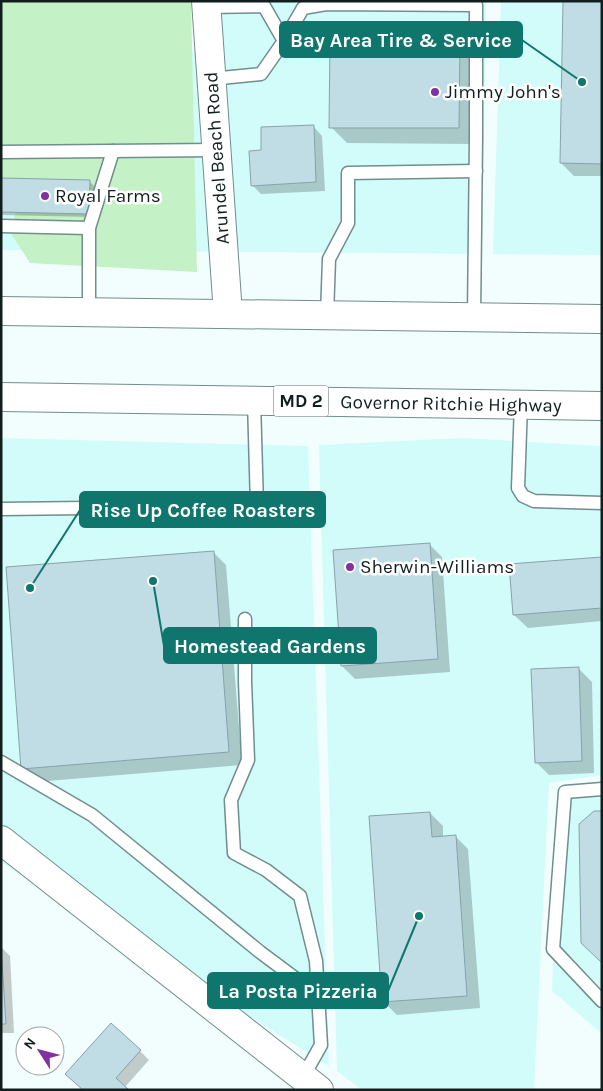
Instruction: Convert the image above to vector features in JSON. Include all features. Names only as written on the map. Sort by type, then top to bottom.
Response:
[{"type":"main road","name":"Arundel Beach Road","points":[[206,4],[228,314]]},
{"type":"main road","points":[[1,311],[602,319]]},
{"type":"main road","name":"Governor Ritchie Highway","points":[[1,397],[602,406]]},
{"type":"main road","points":[[1,840],[311,1084]]},
{"type":"lane","points":[[206,4],[264,6],[284,41]]},
{"type":"lane","points":[[211,79],[261,74],[284,41],[303,8],[326,4],[476,5],[474,317]]},
{"type":"lane","points":[[89,312],[89,228],[113,150]]},
{"type":"lane","points":[[1,152],[216,150]]},
{"type":"lane","points":[[327,315],[329,259],[348,223],[348,173],[476,172]]},
{"type":"lane","points":[[1,226],[89,228]]},
{"type":"lane","points":[[1,508],[257,506],[254,401]]},
{"type":"lane","points":[[521,404],[518,488],[523,496],[534,500],[602,503]]},
{"type":"lane","points":[[245,619],[248,760],[231,800],[234,853],[266,870],[300,896],[316,961],[319,996],[321,1045],[311,1084]]},
{"type":"lane","points":[[1,762],[92,815],[260,952],[319,996]]},
{"type":"lane","points":[[602,789],[566,792],[553,949],[602,1001]]},
{"type":"shaded area","points":[[237,1],[486,1],[482,254],[1,250],[1,92],[160,95],[230,3]]},
{"type":"shaded area","points":[[501,1],[602,1],[602,255],[493,254]]},
{"type":"shaded area","points":[[1,438],[308,446],[329,1066],[1,862]]},
{"type":"shaded area","points":[[462,438],[602,446],[602,775],[549,783],[534,1090],[362,1090],[337,1071],[319,445]]},
{"type":"shaded area","points":[[602,785],[602,1034],[552,991],[560,791]]},
{"type":"green space","points":[[1,1],[191,1],[197,272],[30,263],[10,232],[18,205],[1,186]]},
{"type":"building","points":[[563,1],[602,1],[602,164],[560,163]]},
{"type":"building","points":[[330,40],[460,41],[459,128],[329,128]]},
{"type":"building","points":[[314,125],[316,182],[251,186],[249,151],[261,150],[261,127]]},
{"type":"building","name":"Royal Farms","points":[[1,178],[90,180],[89,214],[1,212]]},
{"type":"building","points":[[430,543],[438,659],[341,666],[333,550]]},
{"type":"building","points":[[214,551],[229,752],[21,769],[6,567]]},
{"type":"building","points":[[602,557],[602,608],[513,615],[509,564]]},
{"type":"building","points":[[579,667],[582,761],[535,763],[531,669]]},
{"type":"building","points":[[594,811],[602,811],[602,963],[581,943],[579,824]]},
{"type":"building","points":[[430,812],[432,837],[456,835],[467,996],[382,1002],[369,816]]},
{"type":"building","points":[[1,946],[6,1024],[1,1024]]},
{"type":"building","points":[[111,1023],[141,1050],[116,1078],[127,1090],[83,1090],[65,1074]]},
{"type":"place","name":"Bay Area Tire & Service","points":[[582,82]]},
{"type":"place","name":"Jimmy John's","points":[[435,92]]},
{"type":"place","name":"Royal Farms","points":[[45,196]]},
{"type":"place","name":"Sherwin-Williams","points":[[350,567]]},
{"type":"place","name":"Homestead Gardens","points":[[153,581]]},
{"type":"place","name":"Rise Up Coffee Roasters","points":[[30,588]]},
{"type":"place","name":"La Posta Pizzeria","points":[[419,916]]}]
